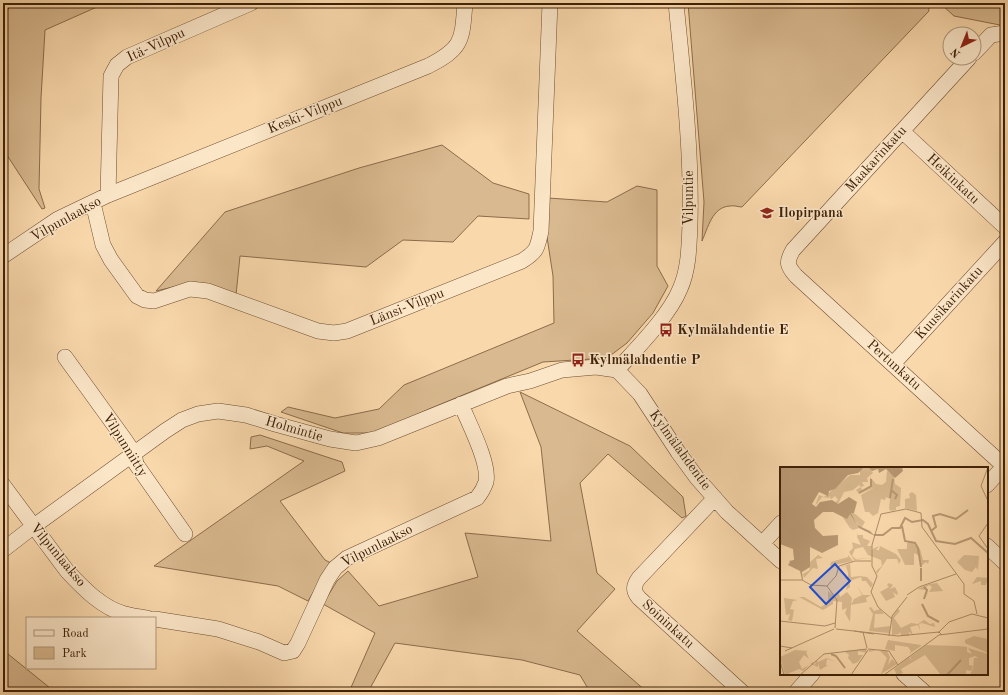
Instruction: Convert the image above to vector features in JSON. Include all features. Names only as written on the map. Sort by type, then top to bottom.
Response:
[{"type":"street","name":"Itä-Vilppu","points":[[108,195],[111,76],[117,65],[127,57],[251,3]]},
{"type":"street","name":"Keski-Vilppu","points":[[108,195],[428,66],[452,51],[460,40],[463,28],[465,3]]},
{"type":"street","name":"Länsi-Vilppu","points":[[93,203],[105,249],[137,296],[145,300],[154,301],[190,289],[208,291],[318,330],[334,333],[347,331],[522,261],[538,248],[541,231],[550,3]]},
{"type":"street","name":"Vilpuntie","points":[[617,370],[663,318],[676,300],[687,268],[690,207],[689,157],[676,3]]},
{"type":"street","points":[[982,45],[991,35],[1005,33]]},
{"type":"street","name":"Maakarinkatu","points":[[787,262],[793,250],[962,66]]},
{"type":"street","name":"Heikinkatu","points":[[902,131],[1005,227]]},
{"type":"street","name":"Vilpunlaakso","points":[[3,256],[58,220],[108,195]]},
{"type":"street","name":"Kuusikarinkatu","points":[[893,364],[1005,242]]},
{"type":"street","name":"Pertunkatu","points":[[787,262],[790,269],[796,276],[1005,466]]},
{"type":"street","name":"Vilpunniitty","points":[[65,357],[134,453],[136,464],[185,534]]},
{"type":"street","name":"Holmintie","points":[[3,550],[165,431],[182,420],[198,414],[218,411],[246,414],[275,424],[330,439],[356,443],[378,438],[507,386],[530,381],[562,370],[596,367],[617,370]]},
{"type":"street","name":"Kylmälahdentie","points":[[617,370],[640,394],[696,478],[727,512],[780,560]]},
{"type":"street","name":"Vilpunlaakso","points":[[156,619],[218,629],[259,642],[284,653],[293,651],[335,568],[347,558],[477,498],[482,491],[486,480],[484,462],[461,404]]},
{"type":"street","points":[[988,484],[1005,466]]},
{"type":"street","name":"Vilpunlaakso","points":[[3,485],[67,571],[94,596],[110,608],[125,614],[142,617]]},
{"type":"street","name":"Soininkatu","points":[[715,498],[639,578],[634,588],[635,593],[640,598],[742,692]]},
{"type":"street","points":[[762,544],[780,524]]},
{"type":"street","points":[[988,547],[1005,563]]},
{"type":"street","points":[[796,692],[811,675]]},
{"type":"street","points":[[905,675],[924,692]]},
{"type":"green space","points":[[13,3],[106,3],[45,30],[41,98],[39,189],[45,208],[42,209],[3,149],[3,16]]},
{"type":"green space","points":[[688,3],[928,3],[929,11],[742,207],[724,207],[715,214],[702,241],[704,202]]},
{"type":"green space","points":[[937,3],[1005,3],[1005,26],[954,16],[942,5]]},
{"type":"green space","points":[[442,145],[493,183],[529,194],[529,219],[478,216],[453,242],[403,240],[366,267],[240,256],[236,295],[190,283],[156,291],[225,212],[359,168]]},
{"type":"green space","points":[[637,186],[657,190],[657,266],[668,286],[653,313],[627,343],[607,358],[543,362],[429,409],[377,433],[343,433],[281,412],[288,407],[335,418],[379,409],[404,385],[554,323],[553,276],[547,237],[548,198],[607,202]]},
{"type":"green space","points":[[520,392],[630,446],[683,497],[686,516],[682,518],[608,454],[580,483],[597,573],[615,589],[577,631],[647,692],[590,692],[580,675],[522,660],[395,643],[368,692],[349,692],[375,633],[323,604],[337,581],[348,571],[379,606],[478,577],[465,533],[551,541],[541,447]]},
{"type":"green space","points":[[260,435],[342,462],[345,471],[280,501],[325,560],[331,563],[308,601],[278,586],[154,566],[304,461],[267,446],[250,449],[251,437]]},
{"type":"green space","points":[[3,650],[55,692],[3,692]]},
{"type":"place","name":"Ilopirpana","points":[[767,213]]},
{"type":"place","name":"Kylmälahdentie E","points":[[666,330]]},
{"type":"place","name":"Kylmälahdentie P","points":[[578,360]]}]
